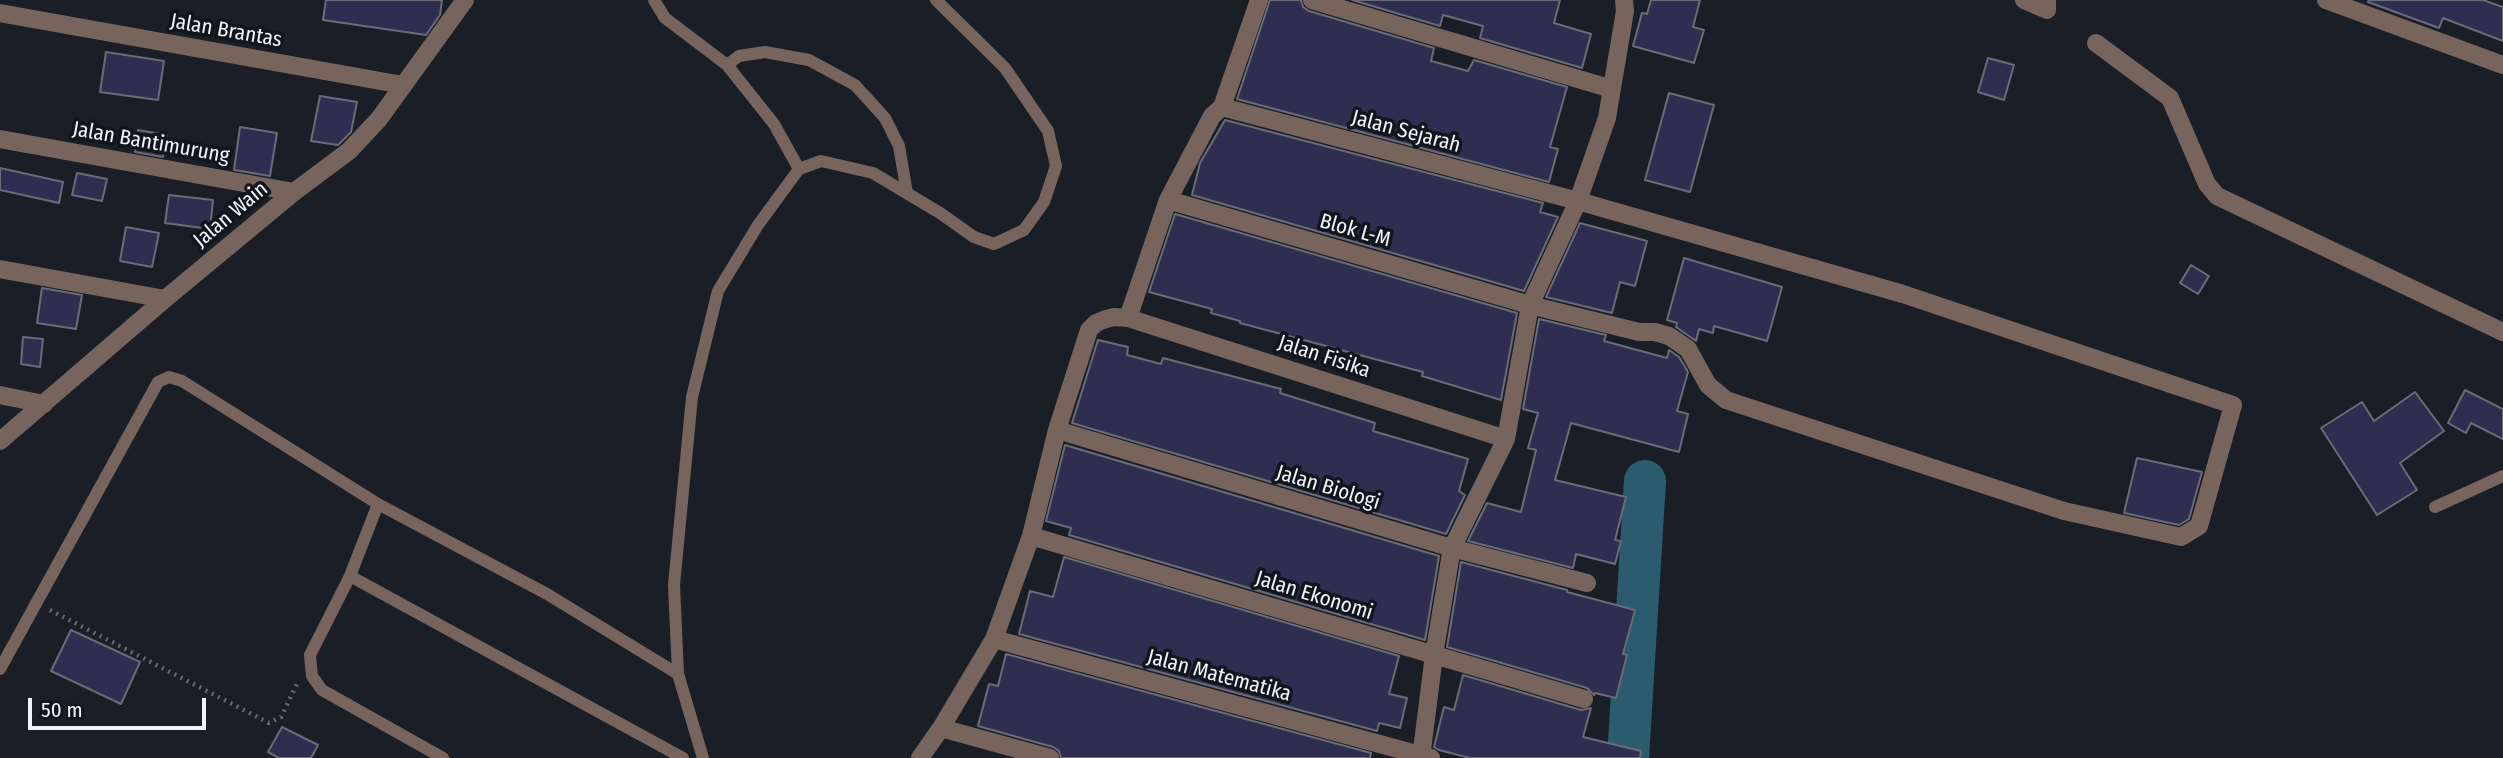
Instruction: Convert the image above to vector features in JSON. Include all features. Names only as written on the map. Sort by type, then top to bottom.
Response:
[{"type":"street","name":"Jalan Wain","points":[[0,441],[165,299],[294,192],[349,151],[379,119],[465,0]]},
{"type":"street","points":[[920,758],[994,639],[1031,536],[1057,430],[1089,330],[1106,319],[1128,318],[1168,200],[1212,116],[1222,107],[1259,0]]},
{"type":"street","points":[[1312,0],[1612,89]]},
{"type":"street","points":[[1425,757],[1434,655],[1452,548],[1506,439],[1530,305],[1578,201],[1607,118],[1625,11],[1624,0]]},
{"type":"street","points":[[2024,0],[2047,10],[2047,0]]},
{"type":"street","points":[[2326,0],[2503,65]]},
{"type":"street","name":"Jalan Brantas","points":[[0,13],[403,85]]},
{"type":"street","points":[[2096,43],[2170,99],[2207,184],[2217,197],[2503,332]]},
{"type":"street","name":"Jalan Sejarah","points":[[1222,107],[1578,201],[1903,294],[2233,405],[2199,526],[2181,537],[2064,511],[1726,400]]},
{"type":"street","name":"Jalan Bantimurung","points":[[0,139],[294,192]]},
{"type":"street","name":"Blok L-M","points":[[1168,200],[1530,305],[1639,332],[1655,331],[1669,336],[1688,349],[1708,385],[1726,400]]},
{"type":"street","points":[[0,269],[165,299]]},
{"type":"street","name":"Jalan Fisika","points":[[1128,318],[1506,439]]},
{"type":"street","points":[[0,395],[44,404]]},
{"type":"street","name":"Jalan Biologi","points":[[1057,430],[1452,548],[1587,583]]},
{"type":"street","name":"Jalan Ekonomi","points":[[1031,536],[1584,699]]},
{"type":"street","name":"Jalan Matematika","points":[[994,639],[1425,757]]},
{"type":"street","points":[[941,728],[1050,758]]},
{"type":"lane","points":[[654,0],[665,18],[727,65],[774,124],[799,169]]},
{"type":"lane","points":[[703,758],[678,674],[674,585],[692,397],[718,291],[758,225],[799,169],[821,162],[873,173],[974,237],[994,243],[1024,230],[1044,202],[1056,166],[1048,131],[1005,68],[936,0]]},
{"type":"lane","points":[[727,65],[738,55],[765,52],[809,60],[855,85],[885,118],[899,146],[907,193]]},
{"type":"lane","points":[[0,669],[162,379],[169,377],[182,381],[378,504],[547,594],[678,674]]},
{"type":"lane","points":[[2435,507],[2503,476]]},
{"type":"lane","points":[[378,504],[350,576],[310,655],[312,676],[322,690],[443,758]]},
{"type":"lane","points":[[350,576],[683,758]]},
{"type":"path","points":[[36,603],[269,723],[281,717],[310,655]]},
{"type":"building","points":[[326,0],[442,0],[440,15],[426,35],[323,20]]},
{"type":"building","points":[[1270,0],[1301,0],[1303,7],[1309,11],[1434,48],[1431,61],[1468,71],[1474,60],[1567,87],[1550,147],[1558,149],[1549,182],[1237,99]]},
{"type":"building","points":[[1352,0],[1560,0],[1554,23],[1591,34],[1582,68],[1480,38],[1483,26],[1443,15],[1440,26]]},
{"type":"building","points":[[1651,0],[1700,0],[1693,27],[1704,30],[1694,63],[1633,46],[1642,13],[1647,14]]},
{"type":"building","points":[[2483,0],[2503,7],[2503,41],[2443,18],[2439,28],[2368,2]]},
{"type":"building","points":[[106,52],[164,61],[158,100],[100,92]]},
{"type":"building","points":[[1988,58],[2014,65],[2004,100],[1978,92]]},
{"type":"building","points":[[1669,93],[1714,105],[1690,192],[1645,180]]},
{"type":"building","points":[[320,96],[357,102],[351,132],[338,145],[311,141]]},
{"type":"building","points":[[1225,120],[1543,203],[1540,212],[1558,217],[1524,291],[1192,195],[1200,163]]},
{"type":"building","points":[[240,127],[277,133],[270,176],[234,170]]},
{"type":"building","points":[[138,130],[167,135],[163,157],[135,152]]},
{"type":"building","points":[[0,168],[63,182],[59,203],[0,190]]},
{"type":"building","points":[[77,173],[107,179],[102,201],[72,195]]},
{"type":"building","points":[[169,195],[213,200],[210,229],[165,223]]},
{"type":"building","points":[[1175,214],[1517,313],[1501,400],[1422,376],[1423,372],[1240,323],[1211,313],[1212,309],[1149,292]]},
{"type":"building","points":[[1580,223],[1647,241],[1635,286],[1620,282],[1612,313],[1546,297]]},
{"type":"building","points":[[126,227],[159,233],[152,267],[120,261]]},
{"type":"building","points":[[1684,258],[1782,287],[1767,341],[1714,326],[1713,333],[1699,329],[1696,341],[1676,327],[1677,323],[1667,320]]},
{"type":"building","points":[[2191,265],[2209,276],[2198,294],[2180,283]]},
{"type":"building","points":[[42,288],[82,295],[76,329],[37,323]]},
{"type":"building","points":[[1539,319],[1606,335],[1604,341],[1667,358],[1669,350],[1679,357],[1688,372],[1677,411],[1688,414],[1679,452],[1571,423],[1555,480],[1626,497],[1615,540],[1621,541],[1615,564],[1576,554],[1573,568],[1468,541],[1487,503],[1521,512],[1536,450],[1528,448],[1538,413],[1523,409]]},
{"type":"building","points":[[23,337],[43,339],[40,367],[21,364]]},
{"type":"building","points":[[1098,340],[1128,347],[1127,355],[1161,364],[1163,358],[1281,389],[1280,393],[1375,423],[1373,431],[1468,459],[1459,491],[1465,495],[1446,534],[1072,423]]},
{"type":"building","points":[[2465,390],[2503,409],[2503,439],[2471,423],[2466,433],[2448,423]]},
{"type":"building","points":[[2415,392],[2444,431],[2400,463],[2417,490],[2377,515],[2321,428],[2362,402],[2374,421]]},
{"type":"building","points":[[1065,445],[1439,556],[1425,640],[1069,535],[1071,528],[1046,521]]},
{"type":"building","points":[[2137,458],[2202,472],[2189,519],[2179,525],[2124,513]]},
{"type":"building","points":[[1064,557],[1399,656],[1389,694],[1407,698],[1400,728],[1379,723],[1377,731],[1019,634],[1030,591],[1053,597]]},
{"type":"building","points":[[1461,562],[1635,610],[1623,654],[1627,655],[1616,698],[1595,693],[1594,695],[1587,688],[1447,647]]},
{"type":"building","points":[[71,630],[140,662],[121,704],[51,671]]},
{"type":"building","points":[[1006,654],[1371,753],[1370,758],[1061,758],[1059,751],[1053,747],[978,726],[989,684],[998,686]]},
{"type":"building","points":[[1463,675],[1581,710],[1591,708],[1583,737],[1641,751],[1640,758],[1470,758],[1439,750],[1434,747],[1444,707],[1454,710]]},
{"type":"building","points":[[282,727],[318,745],[311,758],[279,758],[268,752]]},
{"type":"waterway","points":[[1628,758],[1645,481]]}]
